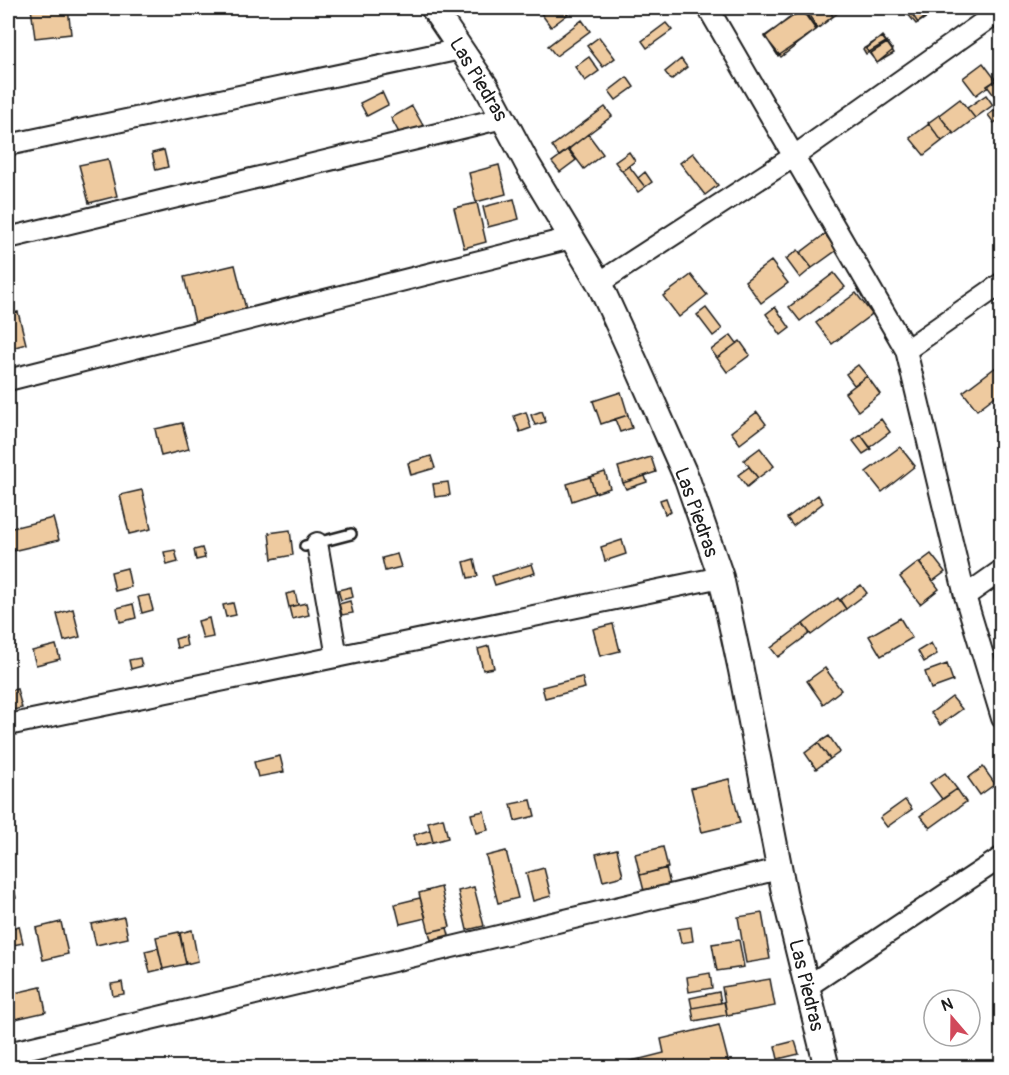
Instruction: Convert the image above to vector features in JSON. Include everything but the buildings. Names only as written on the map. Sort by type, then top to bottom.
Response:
[{"type":"street","name":"Las Piedras","points":[[433,8],[487,88],[571,238],[599,283],[687,479],[721,578],[785,897],[827,1068]]},
{"type":"street","points":[[708,8],[906,350],[965,596],[1002,718]]},
{"type":"street","points":[[599,283],[793,157],[1002,9]]},
{"type":"street","points":[[8,145],[461,49]]},
{"type":"street","points":[[8,238],[503,118]]},
{"type":"street","points":[[8,380],[571,238]]},
{"type":"street","points":[[906,350],[1002,283]]},
{"type":"street","points":[[311,544],[337,657]]},
{"type":"street","points":[[965,596],[1002,570]]},
{"type":"street","points":[[8,725],[721,578]]},
{"type":"street","points":[[808,987],[1002,857]]},
{"type":"street","points":[[8,1053],[779,869]]},
{"type":"lane","points":[[311,544],[351,534]]}]
